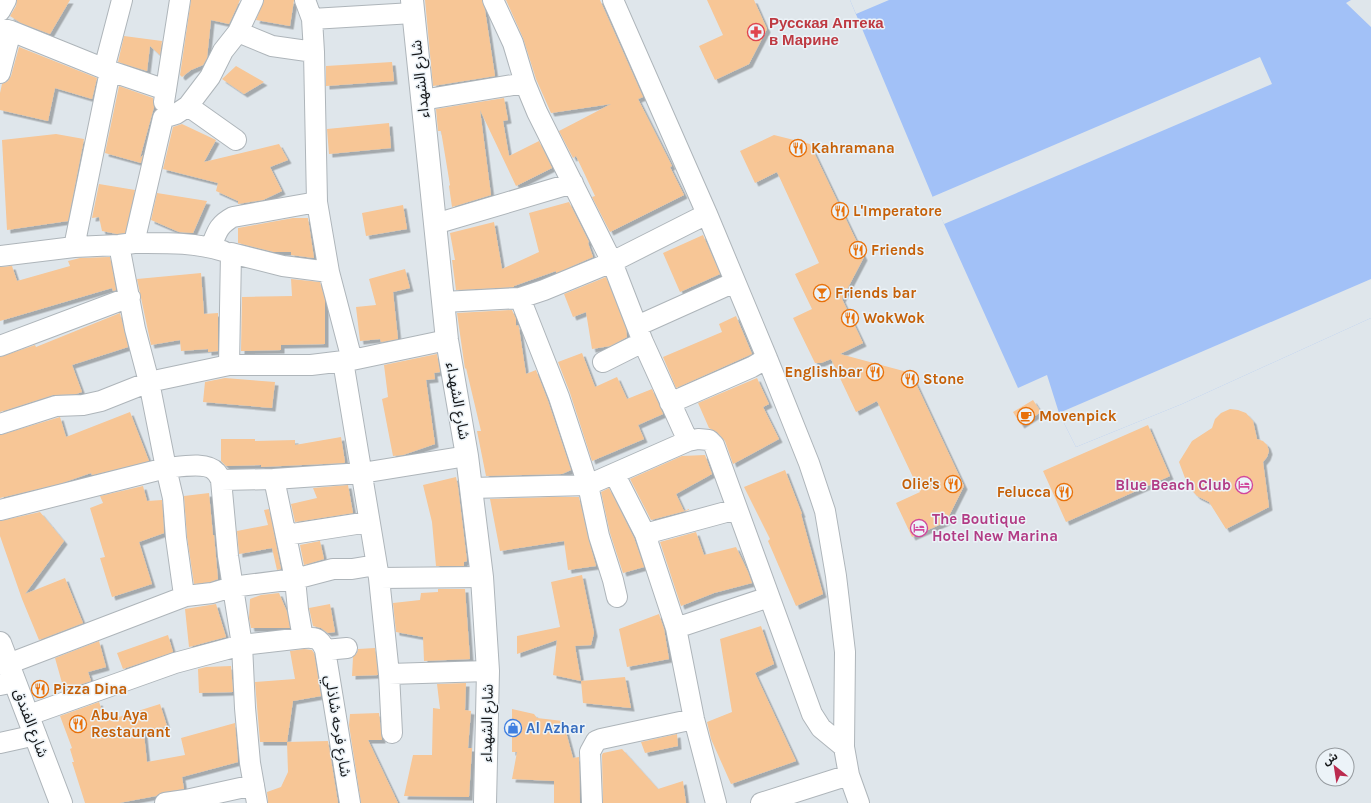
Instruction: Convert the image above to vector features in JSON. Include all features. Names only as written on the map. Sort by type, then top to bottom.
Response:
[{"type":"street","points":[[0,11],[6,0]]},
{"type":"street","points":[[74,247],[107,70],[122,0]]},
{"type":"street","points":[[180,0],[163,118],[126,244],[130,297],[135,330],[149,382],[173,498],[179,559],[183,588],[186,596]]},
{"type":"street","points":[[163,118],[176,114],[188,106],[210,77],[223,51],[238,32],[253,0]]},
{"type":"street","points":[[305,0],[312,19],[314,52],[317,202],[329,272],[348,361],[362,473],[378,571],[389,674],[392,733]]},
{"type":"street","points":[[493,0],[513,43],[525,83],[536,112],[612,262],[640,334],[688,441]]},
{"type":"street","points":[[613,0],[707,214],[767,358],[810,463],[825,510],[836,576],[845,652],[844,747],[849,775],[859,803]]},
{"type":"street","points":[[312,19],[412,6]]},
{"type":"street","name":"شارع الشهداء","points":[[412,6],[443,302],[472,488],[482,577],[488,671],[485,803]]},
{"type":"street","points":[[0,73],[6,30],[107,70],[166,90]]},
{"type":"street","points":[[238,32],[272,46],[314,52]]},
{"type":"street","points":[[422,100],[525,83]]},
{"type":"street","points":[[188,106],[236,140]]},
{"type":"street","points":[[435,224],[573,183]]},
{"type":"street","points":[[211,247],[218,228],[224,222],[233,217],[317,202]]},
{"type":"street","points":[[443,302],[520,298],[612,262],[707,214]]},
{"type":"street","points":[[0,256],[74,247],[126,244],[184,244],[211,247],[283,266],[329,272]]},
{"type":"street","points":[[228,365],[231,253]]},
{"type":"street","points":[[603,362],[640,334],[735,282]]},
{"type":"street","points":[[0,346],[130,297]]},
{"type":"street","points":[[520,298],[559,397],[588,485],[599,536],[617,597]]},
{"type":"street","points":[[0,424],[56,406],[83,405],[101,401],[149,382],[228,365],[311,365],[348,361],[448,340]]},
{"type":"street","points":[[670,403],[752,367],[767,358]]},
{"type":"street","points":[[472,488],[588,485],[688,441],[698,439],[709,440],[714,445],[812,714],[821,728],[844,747]]},
{"type":"street","points":[[221,480],[274,479],[362,473],[467,456]]},
{"type":"street","points":[[0,510],[166,468],[208,466],[217,472],[221,480],[228,556],[242,645],[245,708],[250,762],[255,794],[165,803]]},
{"type":"street","points":[[618,473],[618,481],[645,534],[676,628],[694,720],[716,803]]},
{"type":"street","points":[[274,479],[295,579],[303,638]]},
{"type":"street","points":[[645,534],[737,509]]},
{"type":"street","points":[[286,535],[369,522]]},
{"type":"street","points":[[8,677],[186,596],[212,593],[232,587],[295,579],[333,569],[352,568],[482,577]]},
{"type":"street","points":[[676,628],[769,596]]},
{"type":"street","points":[[28,715],[176,663],[242,645],[303,638],[318,639],[322,641],[325,650],[347,648]]},
{"type":"street","name":"شارع الفندق","points":[[0,643],[8,677],[28,715],[61,803]]},
{"type":"street","name":"شارع فرحه شاذلي","points":[[325,650],[350,803]]},
{"type":"street","points":[[389,674],[488,671]]},
{"type":"street","points":[[592,803],[590,752],[596,741],[694,720]]},
{"type":"street","points":[[0,743],[36,736]]},
{"type":"street","points":[[761,803],[849,775]]},
{"type":"water","points":[[850,0],[1371,0],[1371,318],[1182,404],[1076,447],[1059,413],[1047,375],[1018,388],[944,224]]},
{"type":"pier","points":[[850,0],[889,0],[856,14]]},
{"type":"pier","points":[[1351,0],[1371,0],[1371,27],[1346,3]]},
{"type":"pier","points":[[1260,57],[1272,84],[944,224],[932,197]]},
{"type":"pier","points":[[1371,279],[1371,318],[1182,404],[1076,447],[1059,413]]},
{"type":"building","points":[[17,0],[70,0],[50,34],[21,23],[10,16],[16,6]]},
{"type":"building","points":[[191,0],[240,0],[229,24],[211,20],[207,58],[203,65],[191,70],[182,77],[180,75]]},
{"type":"building","points":[[264,0],[294,0],[290,26],[256,20]]},
{"type":"building","points":[[425,0],[482,0],[485,10],[495,76],[433,86]]},
{"type":"building","points":[[506,0],[600,0],[643,97],[638,99],[672,166],[670,167],[684,195],[610,232],[592,197],[595,196],[576,156],[573,158],[559,131],[611,104],[551,113],[536,79],[523,38]]},
{"type":"building","points":[[707,0],[754,0],[767,29],[749,64],[715,80],[699,46],[723,35]]},
{"type":"building","points":[[124,36],[162,41],[160,55],[150,46],[147,71],[118,62]]},
{"type":"building","points":[[19,47],[97,78],[92,99],[55,88],[48,121],[0,110],[0,93],[2,84],[8,81],[11,76]]},
{"type":"building","points":[[392,62],[394,81],[326,86],[326,66]]},
{"type":"building","points":[[236,66],[264,82],[244,94],[222,79]]},
{"type":"building","points":[[119,86],[153,98],[154,107],[140,158],[143,155],[141,163],[105,153]]},
{"type":"building","points":[[504,98],[508,120],[503,121],[509,156],[539,141],[552,168],[516,186],[480,110],[491,195],[452,207],[441,131],[438,131],[436,109]]},
{"type":"building","points":[[389,123],[391,148],[329,154],[327,129]]},
{"type":"building","points":[[182,124],[216,140],[204,162],[279,144],[288,160],[270,167],[282,191],[263,200],[238,204],[238,201],[216,191],[218,183],[163,169],[173,127]]},
{"type":"building","points":[[56,134],[84,139],[68,221],[7,230],[2,140]]},
{"type":"building","points":[[774,135],[810,144],[864,257],[842,299],[863,343],[840,354],[911,373],[964,486],[946,522],[912,537],[896,503],[920,492],[877,401],[856,412],[831,359],[821,363],[815,363],[793,318],[812,309],[795,274],[819,263],[777,172],[755,183],[740,151]]},
{"type":"building","points":[[99,184],[135,190],[125,233],[117,234],[102,231],[99,217],[92,218]]},
{"type":"building","points":[[157,193],[207,201],[193,233],[179,232],[151,220]]},
{"type":"building","points":[[569,202],[589,242],[588,243],[593,257],[556,273],[556,271],[514,287],[456,290],[452,260],[455,260],[450,233],[494,222],[502,269],[539,252],[529,213]]},
{"type":"building","points":[[403,205],[407,229],[366,236],[362,213]]},
{"type":"building","points":[[293,218],[308,218],[314,258],[291,255],[291,252],[274,252],[238,243],[238,228]]},
{"type":"building","points":[[703,235],[720,274],[680,292],[663,253]]},
{"type":"building","points":[[110,257],[116,290],[113,291],[112,288],[0,321],[0,267],[12,266],[17,281],[70,266],[68,261],[80,258]]},
{"type":"building","points":[[405,269],[410,288],[393,292],[398,339],[381,342],[380,339],[360,341],[356,307],[376,305],[369,279]]},
{"type":"building","points":[[201,273],[204,314],[218,313],[218,351],[208,352],[208,349],[181,351],[180,340],[151,345],[137,279]]},
{"type":"building","points":[[606,277],[626,329],[627,337],[610,346],[592,349],[586,312],[573,317],[564,294]]},
{"type":"building","points":[[291,279],[320,282],[325,301],[325,344],[281,345],[281,350],[241,351],[242,297],[292,296]]},
{"type":"building","points":[[512,310],[516,319],[516,326],[518,325],[519,328],[526,374],[536,370],[571,470],[562,474],[486,476],[477,431],[481,431],[466,368],[465,369],[457,313]]},
{"type":"building","points":[[120,313],[128,347],[72,365],[82,392],[76,394],[53,395],[0,412],[0,357],[35,345],[36,347]]},
{"type":"building","points":[[736,316],[752,354],[676,388],[663,357],[722,332],[719,324]]},
{"type":"building","points":[[582,353],[595,387],[617,377],[627,399],[652,389],[663,414],[638,425],[644,439],[592,461],[570,393],[558,362]]},
{"type":"building","points":[[437,354],[440,372],[434,373],[435,379],[426,380],[435,444],[403,455],[393,456],[382,399],[388,397],[384,365]]},
{"type":"building","points":[[225,378],[275,382],[272,408],[203,402],[205,382]]},
{"type":"building","points":[[757,378],[769,404],[763,407],[779,439],[733,464],[725,441],[717,432],[709,428],[698,403]]},
{"type":"building","points":[[1033,400],[1041,412],[1021,425],[1013,412]]},
{"type":"building","points":[[1230,409],[1246,413],[1253,421],[1257,439],[1263,441],[1267,445],[1269,451],[1263,462],[1269,507],[1226,529],[1209,502],[1197,496],[1188,486],[1179,462],[1192,441],[1212,428],[1215,419],[1221,413]]},
{"type":"building","points":[[130,412],[149,461],[92,475],[91,473],[62,483],[0,498],[0,435],[60,417],[66,437]]},
{"type":"building","points":[[1148,425],[1170,476],[1066,522],[1043,471]]},
{"type":"building","points":[[341,437],[344,463],[261,467],[261,465],[226,466],[221,461],[221,439],[255,439],[255,441],[295,440],[295,445]]},
{"type":"building","points":[[705,455],[712,474],[676,494],[684,511],[689,510],[651,520],[630,479],[682,456]]},
{"type":"building","points":[[785,470],[802,514],[823,594],[796,606],[768,541],[770,539],[744,487]]},
{"type":"building","points":[[456,477],[467,561],[464,562],[464,566],[436,566],[432,522],[423,485]]},
{"type":"building","points":[[348,485],[353,513],[295,522],[291,504],[317,498],[313,488]]},
{"type":"building","points":[[143,486],[147,501],[162,500],[164,533],[139,542],[152,584],[112,597],[100,558],[105,557],[90,508],[103,503],[100,496]]},
{"type":"building","points":[[609,488],[634,538],[644,567],[623,573],[610,533],[601,492]]},
{"type":"building","points":[[209,493],[218,579],[210,582],[194,584],[187,537],[184,496]]},
{"type":"building","points":[[579,497],[596,566],[568,570],[564,541],[500,551],[490,499]]},
{"type":"building","points":[[269,509],[281,569],[277,570],[272,548],[239,554],[237,531],[268,525],[264,510]]},
{"type":"building","points":[[40,512],[64,541],[25,594],[65,578],[83,623],[39,640],[22,599],[0,536],[0,521]]},
{"type":"building","points":[[696,532],[704,555],[736,547],[752,583],[714,593],[681,606],[660,542]]},
{"type":"building","points":[[320,541],[324,559],[304,565],[300,545]]},
{"type":"building","points":[[582,575],[594,633],[591,645],[575,646],[581,681],[553,675],[557,640],[517,654],[517,636],[560,627],[551,582]]},
{"type":"building","points":[[438,589],[465,589],[470,659],[424,661],[423,637],[396,632],[393,603],[420,600],[421,593],[438,592]]},
{"type":"building","points":[[279,593],[287,612],[290,628],[251,628],[249,618],[250,599],[261,595]]},
{"type":"building","points":[[216,604],[226,637],[189,647],[185,609]]},
{"type":"building","points":[[330,604],[335,632],[328,633],[321,628],[313,626],[309,608]]},
{"type":"building","points":[[659,614],[664,629],[669,659],[627,667],[619,629]]},
{"type":"building","points":[[761,626],[774,664],[755,673],[796,761],[731,784],[711,739],[707,722],[732,712],[720,639]]},
{"type":"building","points":[[168,635],[173,652],[123,669],[117,653]]},
{"type":"building","points":[[99,641],[106,667],[88,672],[91,681],[64,690],[55,658]]},
{"type":"building","points":[[375,648],[378,675],[352,676],[353,657],[357,653],[358,649]]},
{"type":"building","points":[[304,649],[312,650],[314,653],[321,696],[293,701],[287,742],[260,742],[255,682],[295,679],[290,651]]},
{"type":"building","points":[[231,666],[233,692],[199,693],[198,669],[206,667]]},
{"type":"building","points":[[625,677],[631,708],[583,703],[581,681]]},
{"type":"building","points":[[466,683],[465,710],[471,711],[468,748],[472,748],[469,797],[404,796],[413,755],[432,755],[433,708],[440,709],[437,684]]},
{"type":"building","points":[[99,702],[106,721],[160,704],[167,726],[144,734],[147,762],[185,755],[181,738],[235,723],[238,762],[182,777],[184,789],[163,792],[156,796],[119,803],[85,803],[72,762],[74,762],[70,749],[72,748],[60,716]]},
{"type":"building","points":[[512,709],[534,714],[537,718],[563,721],[573,758],[579,757],[580,803],[554,803],[554,781],[512,779],[517,752],[512,752]]},
{"type":"building","points":[[379,713],[382,740],[368,740],[398,803],[361,803],[349,725],[350,714]]},
{"type":"building","points":[[677,734],[678,746],[645,753],[641,742]]},
{"type":"building","points":[[328,741],[338,803],[268,803],[267,792],[281,787],[288,772],[287,742]]},
{"type":"building","points":[[622,749],[658,789],[683,781],[686,803],[603,803],[602,755],[603,753]]},
{"type":"place","name":"Русская Аптека в Марине","points":[[756,32]]},
{"type":"place","name":"Kahramana","points":[[798,148]]},
{"type":"place","name":"L'Imperatore","points":[[840,211]]},
{"type":"place","name":"Friends","points":[[858,250]]},
{"type":"place","name":"Friends bar","points":[[822,293]]},
{"type":"place","name":"WokWok","points":[[850,318]]},
{"type":"place","name":"Englishbar","points":[[875,372]]},
{"type":"place","name":"Stone","points":[[910,379]]},
{"type":"place","name":"Movenpick","points":[[1026,416]]},
{"type":"place","name":"Olie's","points":[[953,484]]},
{"type":"place","name":"Blue Beach Club","points":[[1244,485]]},
{"type":"place","name":"Felucca","points":[[1064,492]]},
{"type":"place","name":"The Boutique Hotel New Marina","points":[[919,528]]},
{"type":"place","name":"Pizza Dina","points":[[40,689]]},
{"type":"place","name":"Abu Aya Restaurant","points":[[78,724]]},
{"type":"place","name":"Al Azhar","points":[[513,728]]}]
